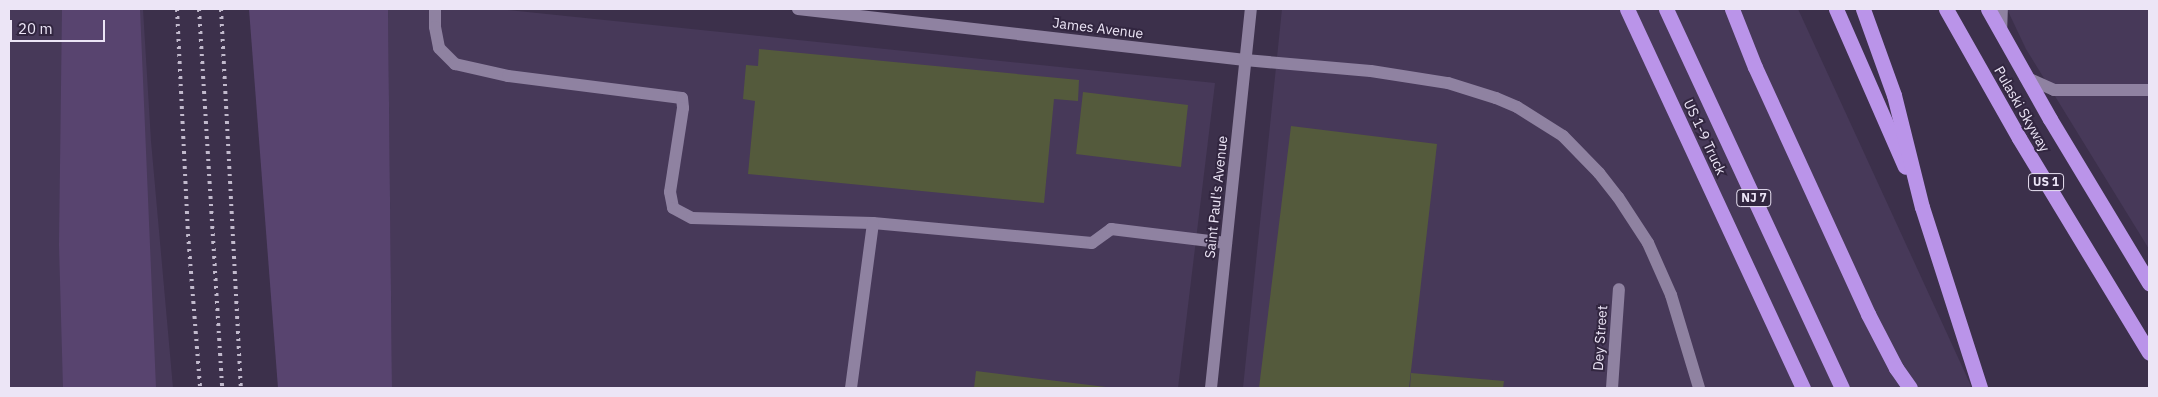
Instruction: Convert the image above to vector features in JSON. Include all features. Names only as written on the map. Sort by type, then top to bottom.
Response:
[{"type":"highway","name":"US 1-9 Truck","points":[[1627,9],[1803,388]]},
{"type":"highway","name":"NJ 7","points":[[1666,9],[1842,388]]},
{"type":"highway","points":[[1723,9],[1755,67]]},
{"type":"highway","points":[[1732,9],[1755,67],[1878,335],[1910,388]]},
{"type":"highway","points":[[1836,9],[1922,208]]},
{"type":"highway","points":[[1863,9],[1894,95],[1922,208],[1980,388]]},
{"type":"highway","name":"Pulaski Skyway","points":[[1946,9],[2019,138],[2149,353]]},
{"type":"highway","name":"Pulaski Skyway","points":[[1988,9],[2050,119],[2149,283]]},
{"type":"street","points":[[435,9],[434,27],[439,48],[455,64],[508,76],[682,98],[683,108],[670,192],[673,208],[692,218],[873,223],[1092,243],[1111,229],[1226,243]]},
{"type":"street","name":"James Avenue","points":[[798,9],[1246,60],[1371,72],[1448,83],[1496,98],[1517,107],[1563,136],[1599,173],[1618,197],[1648,244],[1671,295],[1699,388]]},
{"type":"street","name":"Saint Paul's Avenue","points":[[1211,388],[1251,9]]},
{"type":"street","points":[[2002,9],[2001,37],[2022,76],[2054,90],[2149,90]]},
{"type":"street","points":[[852,388],[873,223]]},
{"type":"street","name":"Dey Street","points":[[1612,388],[1618,289]]},
{"type":"shaded area","points":[[9,9],[143,9],[151,141],[173,388],[9,388]]},
{"type":"shaded area","points":[[62,9],[140,9],[156,388],[63,388],[59,245]]},
{"type":"shaded area","points":[[249,9],[388,9],[392,388],[278,388]]},
{"type":"shaded area","points":[[388,9],[499,9],[1215,83],[1178,388],[392,388]]},
{"type":"shaded area","points":[[1282,9],[1798,9],[1972,388],[1243,388]]},
{"type":"shaded area","points":[[2007,9],[2149,9],[2149,249],[2026,49]]},
{"type":"building","points":[[759,49],[1079,80],[1078,101],[1054,99],[1044,203],[748,174],[755,101],[743,99],[746,65],[758,66]]},
{"type":"building","points":[[1083,92],[1188,105],[1181,167],[1076,154]]},
{"type":"building","points":[[1291,126],[1437,144],[1409,388],[1259,388]]},
{"type":"building","points":[[976,371],[1106,387],[1106,388],[974,388]]},
{"type":"building","points":[[1411,373],[1504,381],[1503,388],[1410,388]]},
{"type":"railway","points":[[177,9],[188,234],[200,388]]},
{"type":"railway","points":[[199,9],[222,388]]},
{"type":"railway","points":[[221,9],[241,388]]}]
